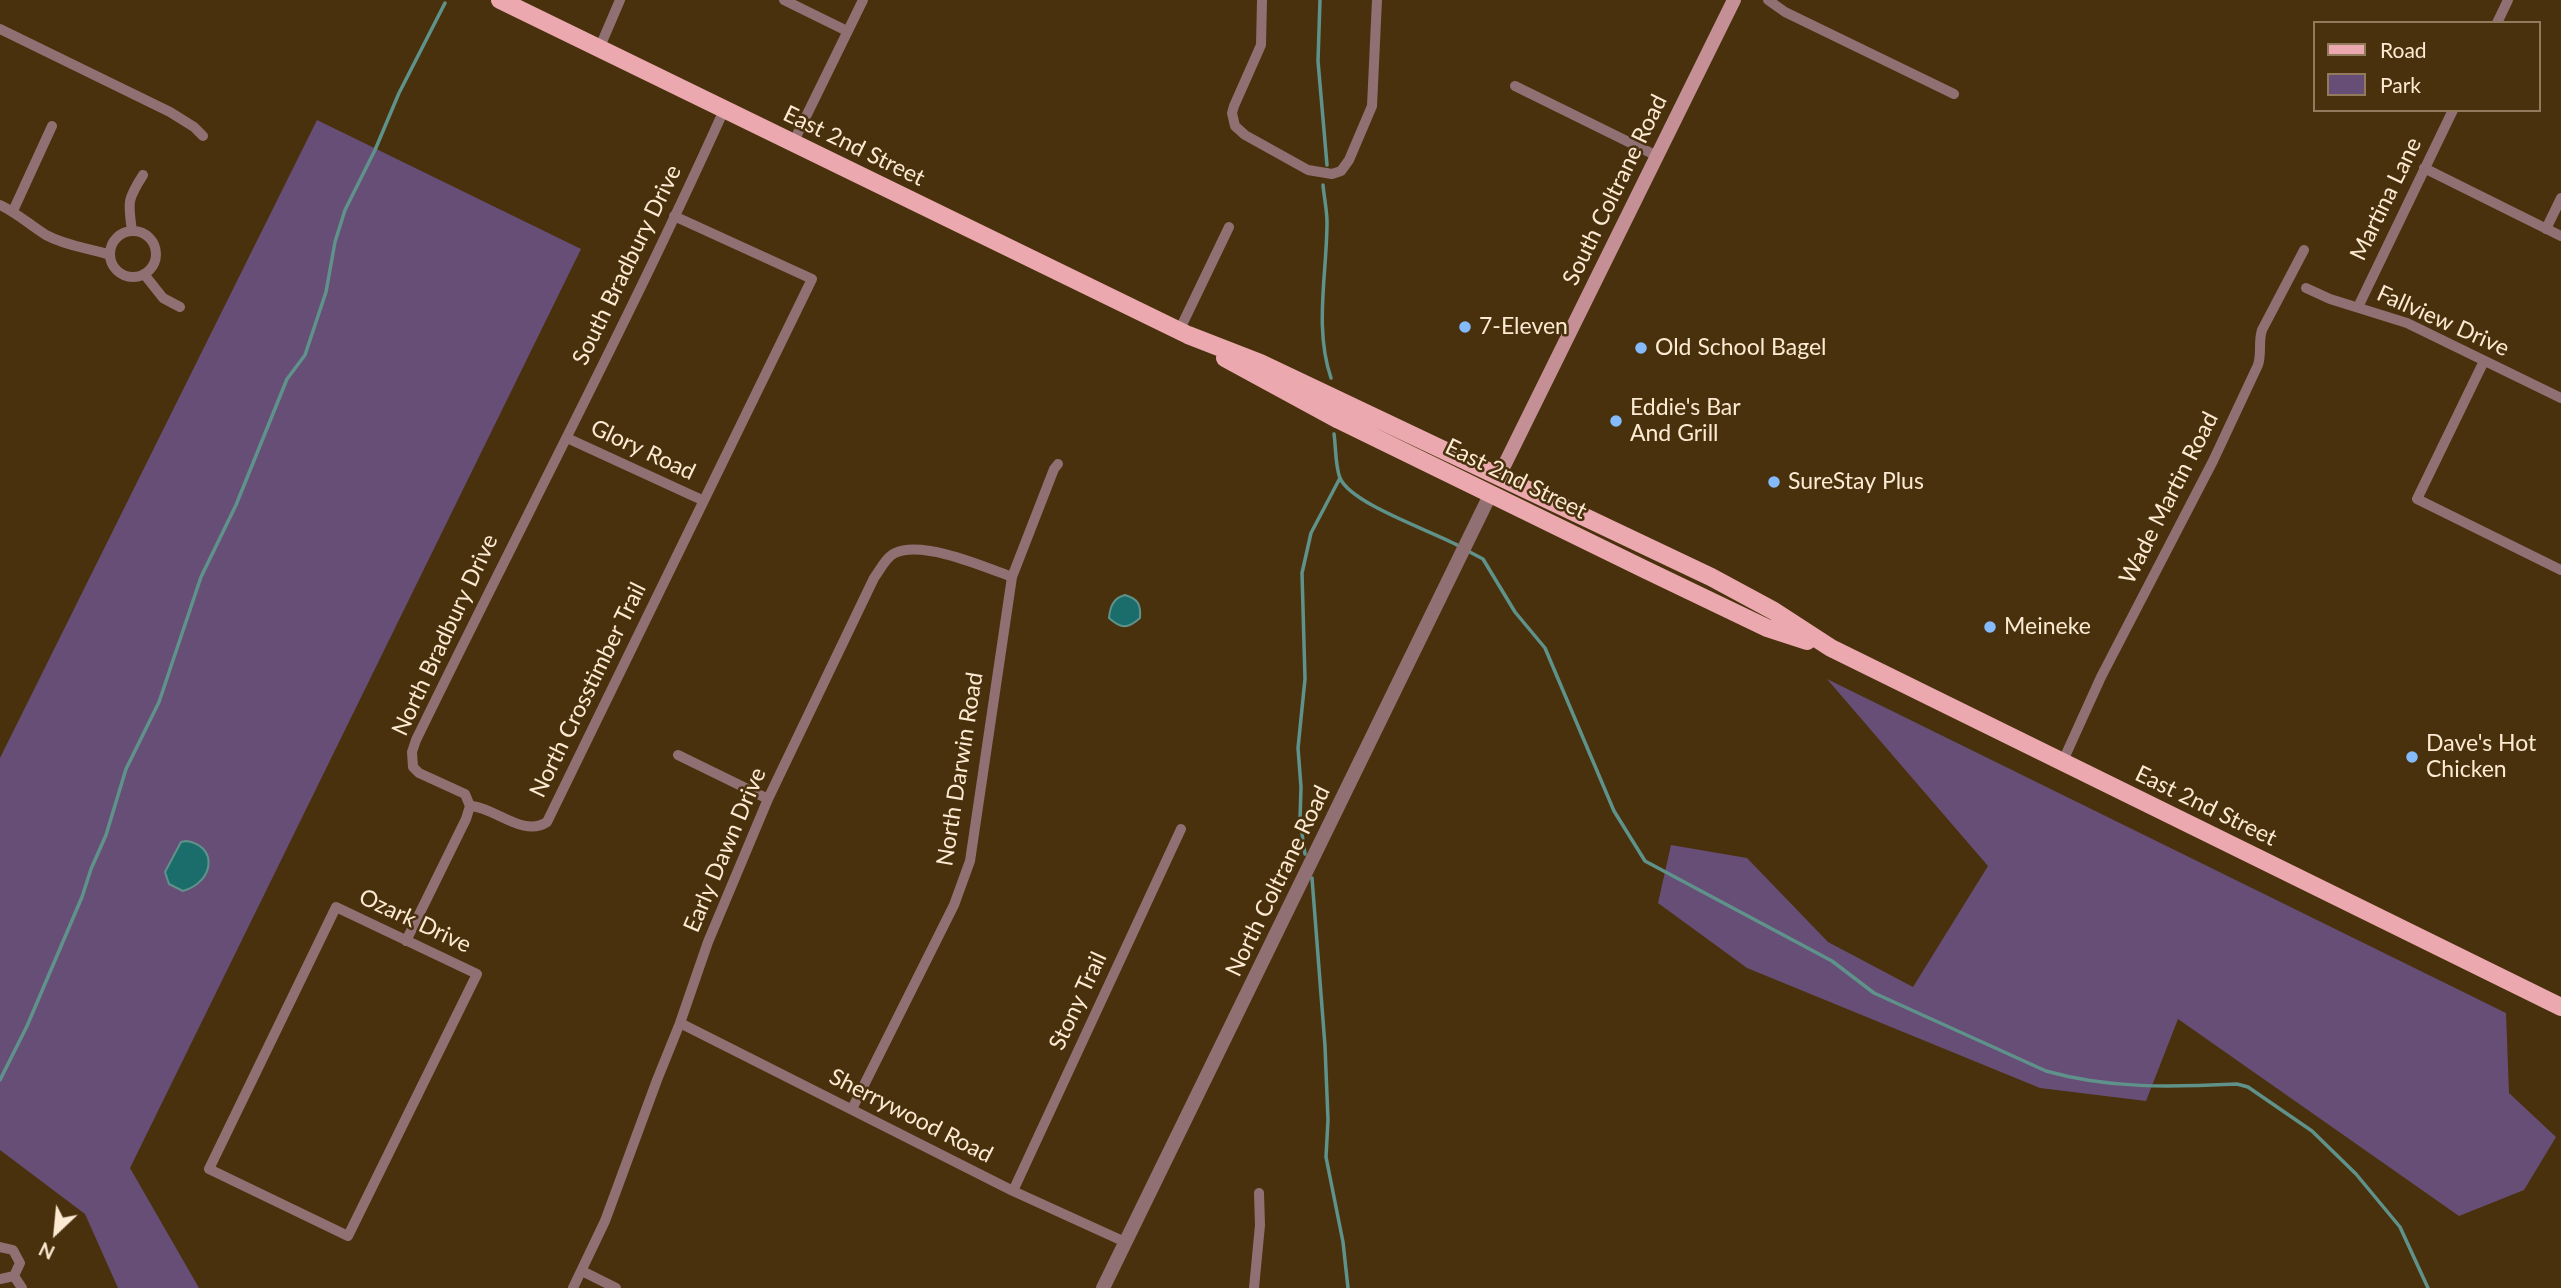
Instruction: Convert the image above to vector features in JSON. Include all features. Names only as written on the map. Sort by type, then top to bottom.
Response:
[{"type":"main road","name":"East 2nd Street","points":[[500,0],[1184,333],[1260,363],[1711,577],[1774,611],[1831,648],[2561,1007]]},
{"type":"main road","name":"South Coltrane Road","points":[[1499,476],[1734,0]]},
{"type":"main road","name":"East 2nd Street","points":[[1184,333],[1302,401],[1644,569],[1767,628],[1831,648]]},
{"type":"main road","points":[[1491,493],[1499,476]]},
{"type":"main road","points":[[1644,569],[1702,582],[1711,577]]},
{"type":"street","points":[[599,49],[620,0]]},
{"type":"street","points":[[784,0],[848,31]]},
{"type":"street","points":[[793,143],[863,0]]},
{"type":"street","points":[[1262,0],[1261,45],[1234,106],[1232,113],[1235,126],[1245,135],[1308,170],[1332,174],[1341,171],[1349,160],[1372,106],[1377,0]]},
{"type":"street","points":[[1768,0],[1785,12],[1954,94]]},
{"type":"street","points":[[2498,21],[2508,0]]},
{"type":"street","points":[[0,29],[170,112],[194,127],[202,136]]},
{"type":"street","points":[[1515,86],[1657,156]]},
{"type":"street","name":"South Bradbury Drive","points":[[567,438],[724,110]]},
{"type":"street","name":"Martina Lane","points":[[2358,307],[2452,112]]},
{"type":"street","points":[[13,211],[52,126]]},
{"type":"street","points":[[2424,167],[2561,236]]},
{"type":"street","points":[[132,231],[128,204],[130,195],[143,175]]},
{"type":"street","points":[[2546,229],[2561,198]]},
{"type":"street","points":[[0,205],[46,235],[72,246],[110,255]]},
{"type":"street","name":"North Crosstimber Trail","points":[[470,806],[483,807],[528,827],[540,827],[547,822],[812,279],[674,216]]},
{"type":"street","points":[[1184,333],[1229,227]]},
{"type":"street","points":[[132,231],[149,237],[156,248],[156,260],[145,274],[133,277],[122,274],[113,266],[110,255],[116,238],[132,231]]},
{"type":"street","name":"Wade Martin Road","points":[[2062,763],[2101,677],[2258,365],[2261,356],[2259,337],[2304,250]]},
{"type":"street","points":[[145,274],[163,298],[180,307]]},
{"type":"street","name":"Fallview Drive","points":[[2306,288],[2330,299],[2407,323],[2561,398]]},
{"type":"street","points":[[2484,361],[2417,499],[2561,570]]},
{"type":"street","name":"Glory Road","points":[[567,438],[702,500]]},
{"type":"street","name":"North Bradbury Drive","points":[[470,806],[465,794],[419,773],[413,767],[412,752],[415,740],[567,438]]},
{"type":"street","name":"North Darwin Road","points":[[852,1109],[954,905],[970,861],[1012,577],[1058,464]]},
{"type":"street","name":"North Coltrane Road","points":[[1103,1288],[1491,493]]},
{"type":"street","name":"Early Dawn Drive","points":[[573,1288],[605,1221],[708,942],[768,799],[874,578],[893,554],[907,550],[945,555],[1012,577]]},
{"type":"street","points":[[678,755],[768,799]]},
{"type":"street","points":[[406,941],[470,806]]},
{"type":"street","name":"Stony Trail","points":[[1013,1191],[1181,829]]},
{"type":"street","name":"Ozark Drive","points":[[336,907],[406,941],[477,974],[348,1236],[209,1169],[336,907]]},
{"type":"street","name":"Sherrywood Road","points":[[680,1023],[1013,1191],[1125,1242]]},
{"type":"street","points":[[1254,1288],[1260,1225],[1259,1193]]},
{"type":"street","points":[[0,1247],[13,1250],[19,1258],[20,1268],[14,1276],[0,1279]]},
{"type":"street","points":[[582,1271],[616,1288]]},
{"type":"street","points":[[14,1276],[22,1288]]},
{"type":"green space","points":[[317,120],[581,249],[130,1168],[199,1288],[118,1288],[85,1214],[0,1150],[0,758]]},
{"type":"green space","points":[[1827,679],[2506,1013],[2509,1093],[2556,1137],[2524,1190],[2459,1216],[2178,1019],[2146,1101],[2040,1088],[1747,968],[1658,903],[1671,845],[1747,858],[1828,942],[1913,987],[1988,866]]},
{"type":"water","points":[[1125,595],[1138,603],[1140,613],[1140,618],[1128,626],[1117,624],[1109,618],[1113,604]]},
{"type":"water","points":[[186,841],[204,849],[208,864],[201,880],[183,891],[169,884],[165,872],[181,842]]},
{"type":"waterway","points":[[1320,0],[1318,61],[1327,165]]},
{"type":"waterway","points":[[0,1080],[27,1026],[82,897],[106,835],[126,769],[159,702],[201,577],[236,505],[287,379],[305,355],[326,292],[335,242],[345,210],[399,93],[445,3]]},
{"type":"waterway","points":[[1323,185],[1327,222],[1322,320],[1331,378]]},
{"type":"waterway","points":[[1334,434],[1338,473],[1347,488],[1375,507],[1459,546]]},
{"type":"waterway","points":[[1305,854],[1300,820],[1298,748],[1305,679],[1302,573],[1311,533],[1340,478]]},
{"type":"waterway","points":[[1466,550],[1483,559],[1515,612],[1545,648],[1614,811],[1645,861],[1832,961],[1874,993],[2046,1071],[2117,1084],[2237,1084],[2248,1087],[2312,1131],[2356,1174],[2400,1227],[2428,1288]]},
{"type":"waterway","points":[[1312,878],[1325,1046],[1328,1120],[1326,1157],[1343,1242],[1348,1288]]},
{"type":"place","name":"7-Eleven","points":[[1465,327]]},
{"type":"place","name":"Old School Bagel","points":[[1641,348]]},
{"type":"place","name":"Eddie's Bar And Grill","points":[[1616,421]]},
{"type":"place","name":"SureStay Plus","points":[[1774,482]]},
{"type":"place","name":"Meineke","points":[[1990,627]]},
{"type":"place","name":"Dave's Hot Chicken","points":[[2412,757]]}]
